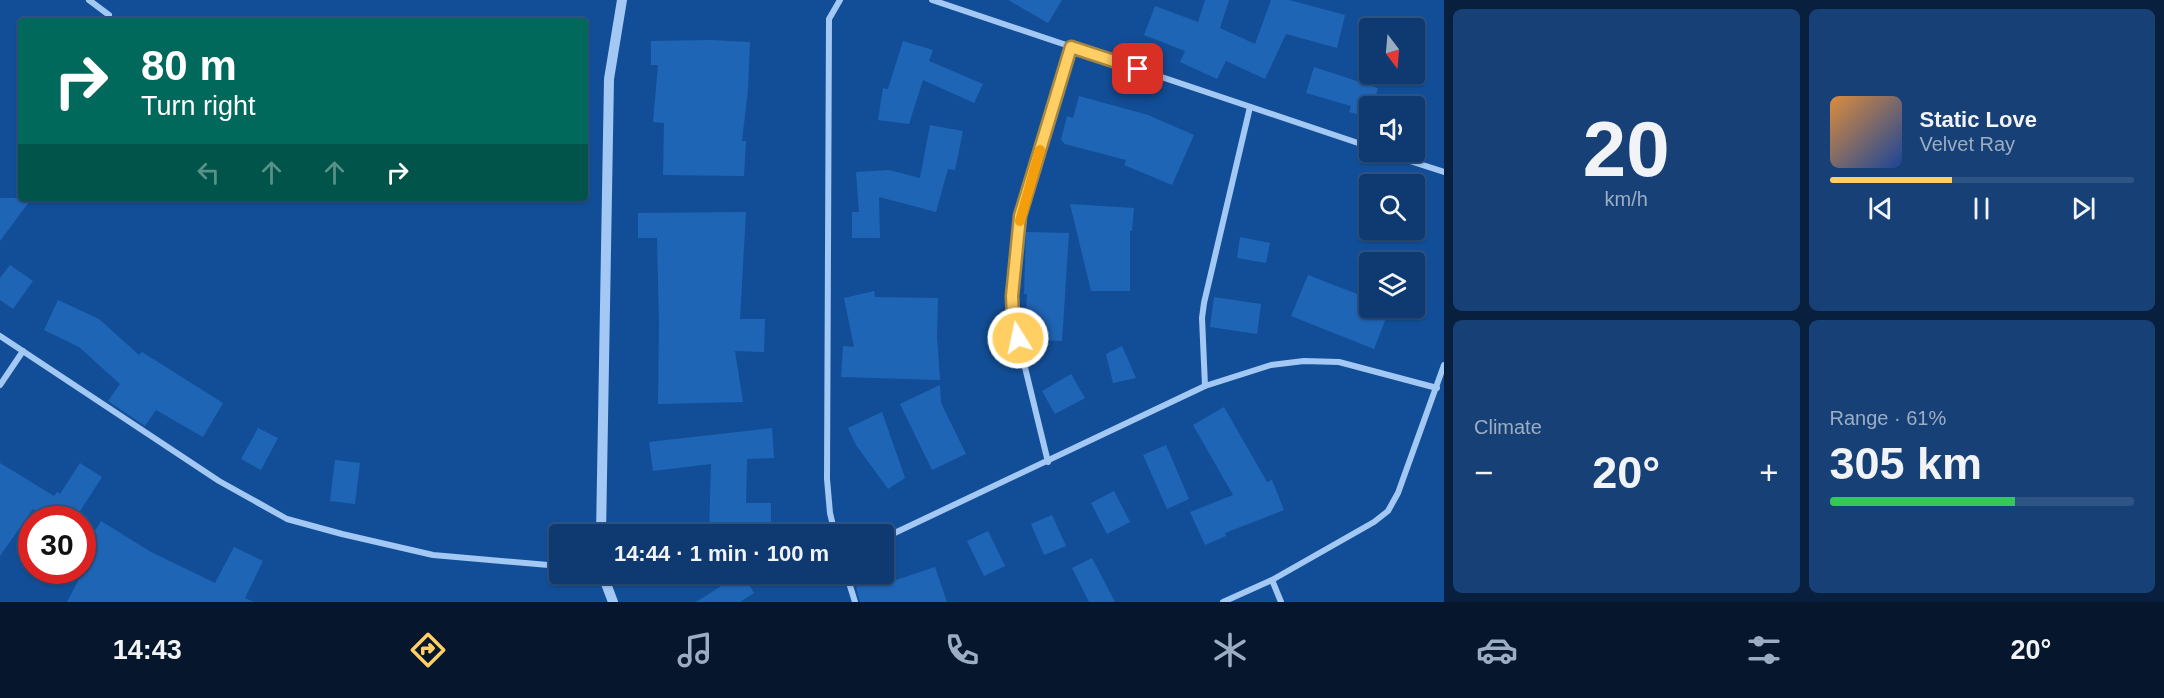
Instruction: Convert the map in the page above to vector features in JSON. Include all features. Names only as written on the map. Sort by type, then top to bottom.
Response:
[{"type":"street","points":[[89,0],[109,15]]},
{"type":"street","points":[[601,524],[609,79],[622,0]]},
{"type":"street","points":[[833,524],[827,479],[829,19],[840,0]]},
{"type":"street","points":[[932,0],[1359,143]]},
{"type":"street","points":[[1048,462],[1013,318],[1012,296],[1020,216],[1071,47]]},
{"type":"street","points":[[1205,386],[1203,303],[1250,107]]},
{"type":"street","points":[[1413,162],[1444,172]]},
{"type":"street","points":[[0,336],[219,482],[287,519],[433,555],[549,565]]},
{"type":"street","points":[[0,385],[23,351]]},
{"type":"street","points":[[894,533],[1205,386],[1271,365],[1304,361],[1339,362],[1437,388]]},
{"type":"street","points":[[1223,602],[1272,580],[1374,522],[1388,511],[1398,493],[1444,365]]},
{"type":"street","points":[[1272,580],[1281,602]]},
{"type":"street","points":[[606,584],[613,602]]},
{"type":"street","points":[[849,584],[855,602]]},
{"type":"building","points":[[1008,0],[1062,0],[1048,23]]},
{"type":"building","points":[[1205,0],[1229,0],[1220,28],[1255,44],[1271,0],[1289,0],[1345,15],[1337,48],[1286,34],[1265,79],[1226,61],[1217,79],[1180,62],[1185,51],[1144,35],[1155,6],[1198,22]]},
{"type":"building","points":[[651,41],[750,42],[742,141],[746,141],[744,176],[663,175],[664,123],[653,122],[658,65],[651,65]]},
{"type":"building","points":[[903,41],[933,50],[929,61],[983,84],[974,103],[923,80],[909,124],[878,120],[883,88],[888,89]]},
{"type":"building","points":[[1314,67],[1359,82],[1359,84],[1378,88],[1376,96],[1359,96],[1359,115],[1349,112],[1351,106],[1306,93]]},
{"type":"building","points":[[1079,96],[1148,115],[1194,135],[1172,185],[1124,165],[1126,160],[1065,144],[1061,140],[1067,116],[1073,118]]},
{"type":"building","points":[[930,125],[963,131],[955,170],[948,169],[936,212],[879,197],[880,238],[852,238],[852,212],[859,212],[856,172],[889,170],[920,178]]},
{"type":"building","points":[[0,198],[18,198],[18,201],[30,201],[0,241]]},
{"type":"building","points":[[1070,204],[1134,208],[1132,231],[1130,231],[1130,291],[1091,291]]},
{"type":"building","points":[[746,212],[740,319],[765,319],[764,352],[735,351],[743,402],[658,404],[657,238],[638,238],[638,213]]},
{"type":"building","points":[[1026,232],[1069,233],[1062,341],[1024,339],[1027,294],[1024,294]]},
{"type":"building","points":[[1240,237],[1270,243],[1266,263],[1237,258]]},
{"type":"building","points":[[10,265],[33,281],[13,309],[0,300],[0,278]]},
{"type":"building","points":[[1308,275],[1359,295],[1359,318],[1386,318],[1374,349],[1291,316]]},
{"type":"building","points":[[874,291],[875,297],[938,298],[937,337],[940,380],[841,377],[843,346],[854,347],[844,298]]},
{"type":"building","points":[[1214,297],[1261,304],[1257,334],[1210,327]]},
{"type":"building","points":[[58,300],[99,319],[139,355],[142,352],[223,403],[203,437],[156,410],[145,426],[108,401],[120,384],[79,347],[44,330]]},
{"type":"building","points":[[1122,346],[1136,378],[1113,383],[1106,354]]},
{"type":"building","points":[[1071,374],[1085,398],[1055,414],[1042,391]]},
{"type":"building","points":[[940,385],[941,403],[966,454],[932,470],[900,404]]},
{"type":"building","points":[[1224,407],[1267,482],[1272,480],[1284,510],[1225,533],[1226,536],[1205,545],[1190,512],[1233,495],[1193,425]]},
{"type":"building","points":[[882,412],[905,478],[888,489],[856,445],[848,428]]},
{"type":"building","points":[[258,428],[278,438],[261,470],[241,459]]},
{"type":"building","points":[[772,428],[774,458],[747,459],[746,503],[771,503],[771,524],[709,524],[711,464],[653,471],[649,442]]},
{"type":"building","points":[[1166,445],[1189,499],[1167,509],[1143,455]]},
{"type":"building","points":[[335,460],[360,463],[355,504],[330,501]]},
{"type":"building","points":[[0,463],[54,496],[57,492],[60,494],[80,463],[102,477],[83,506],[18,506],[18,530],[0,556]]},
{"type":"building","points":[[1114,491],[1130,522],[1107,534],[1091,503]]},
{"type":"building","points":[[1052,515],[1066,546],[1044,555],[1031,524]]},
{"type":"building","points":[[101,521],[151,552],[215,583],[234,547],[263,561],[245,598],[254,602],[67,602],[76,584],[96,584],[96,529]]},
{"type":"building","points":[[988,531],[1005,566],[984,576],[967,541]]},
{"type":"building","points":[[1092,558],[1115,602],[1089,602],[1072,568]]},
{"type":"building","points":[[935,567],[947,602],[860,602],[856,587],[863,584],[894,584],[894,581]]},
{"type":"building","points":[[725,584],[749,584],[754,593],[740,602],[696,602]]},
{"type":"slow traffic","points":[[1020,221],[1040,150]]},
{"type":"route","points":[[1018,338],[1013,318],[1012,296],[1020,216],[1071,47],[1138,69]]}]
